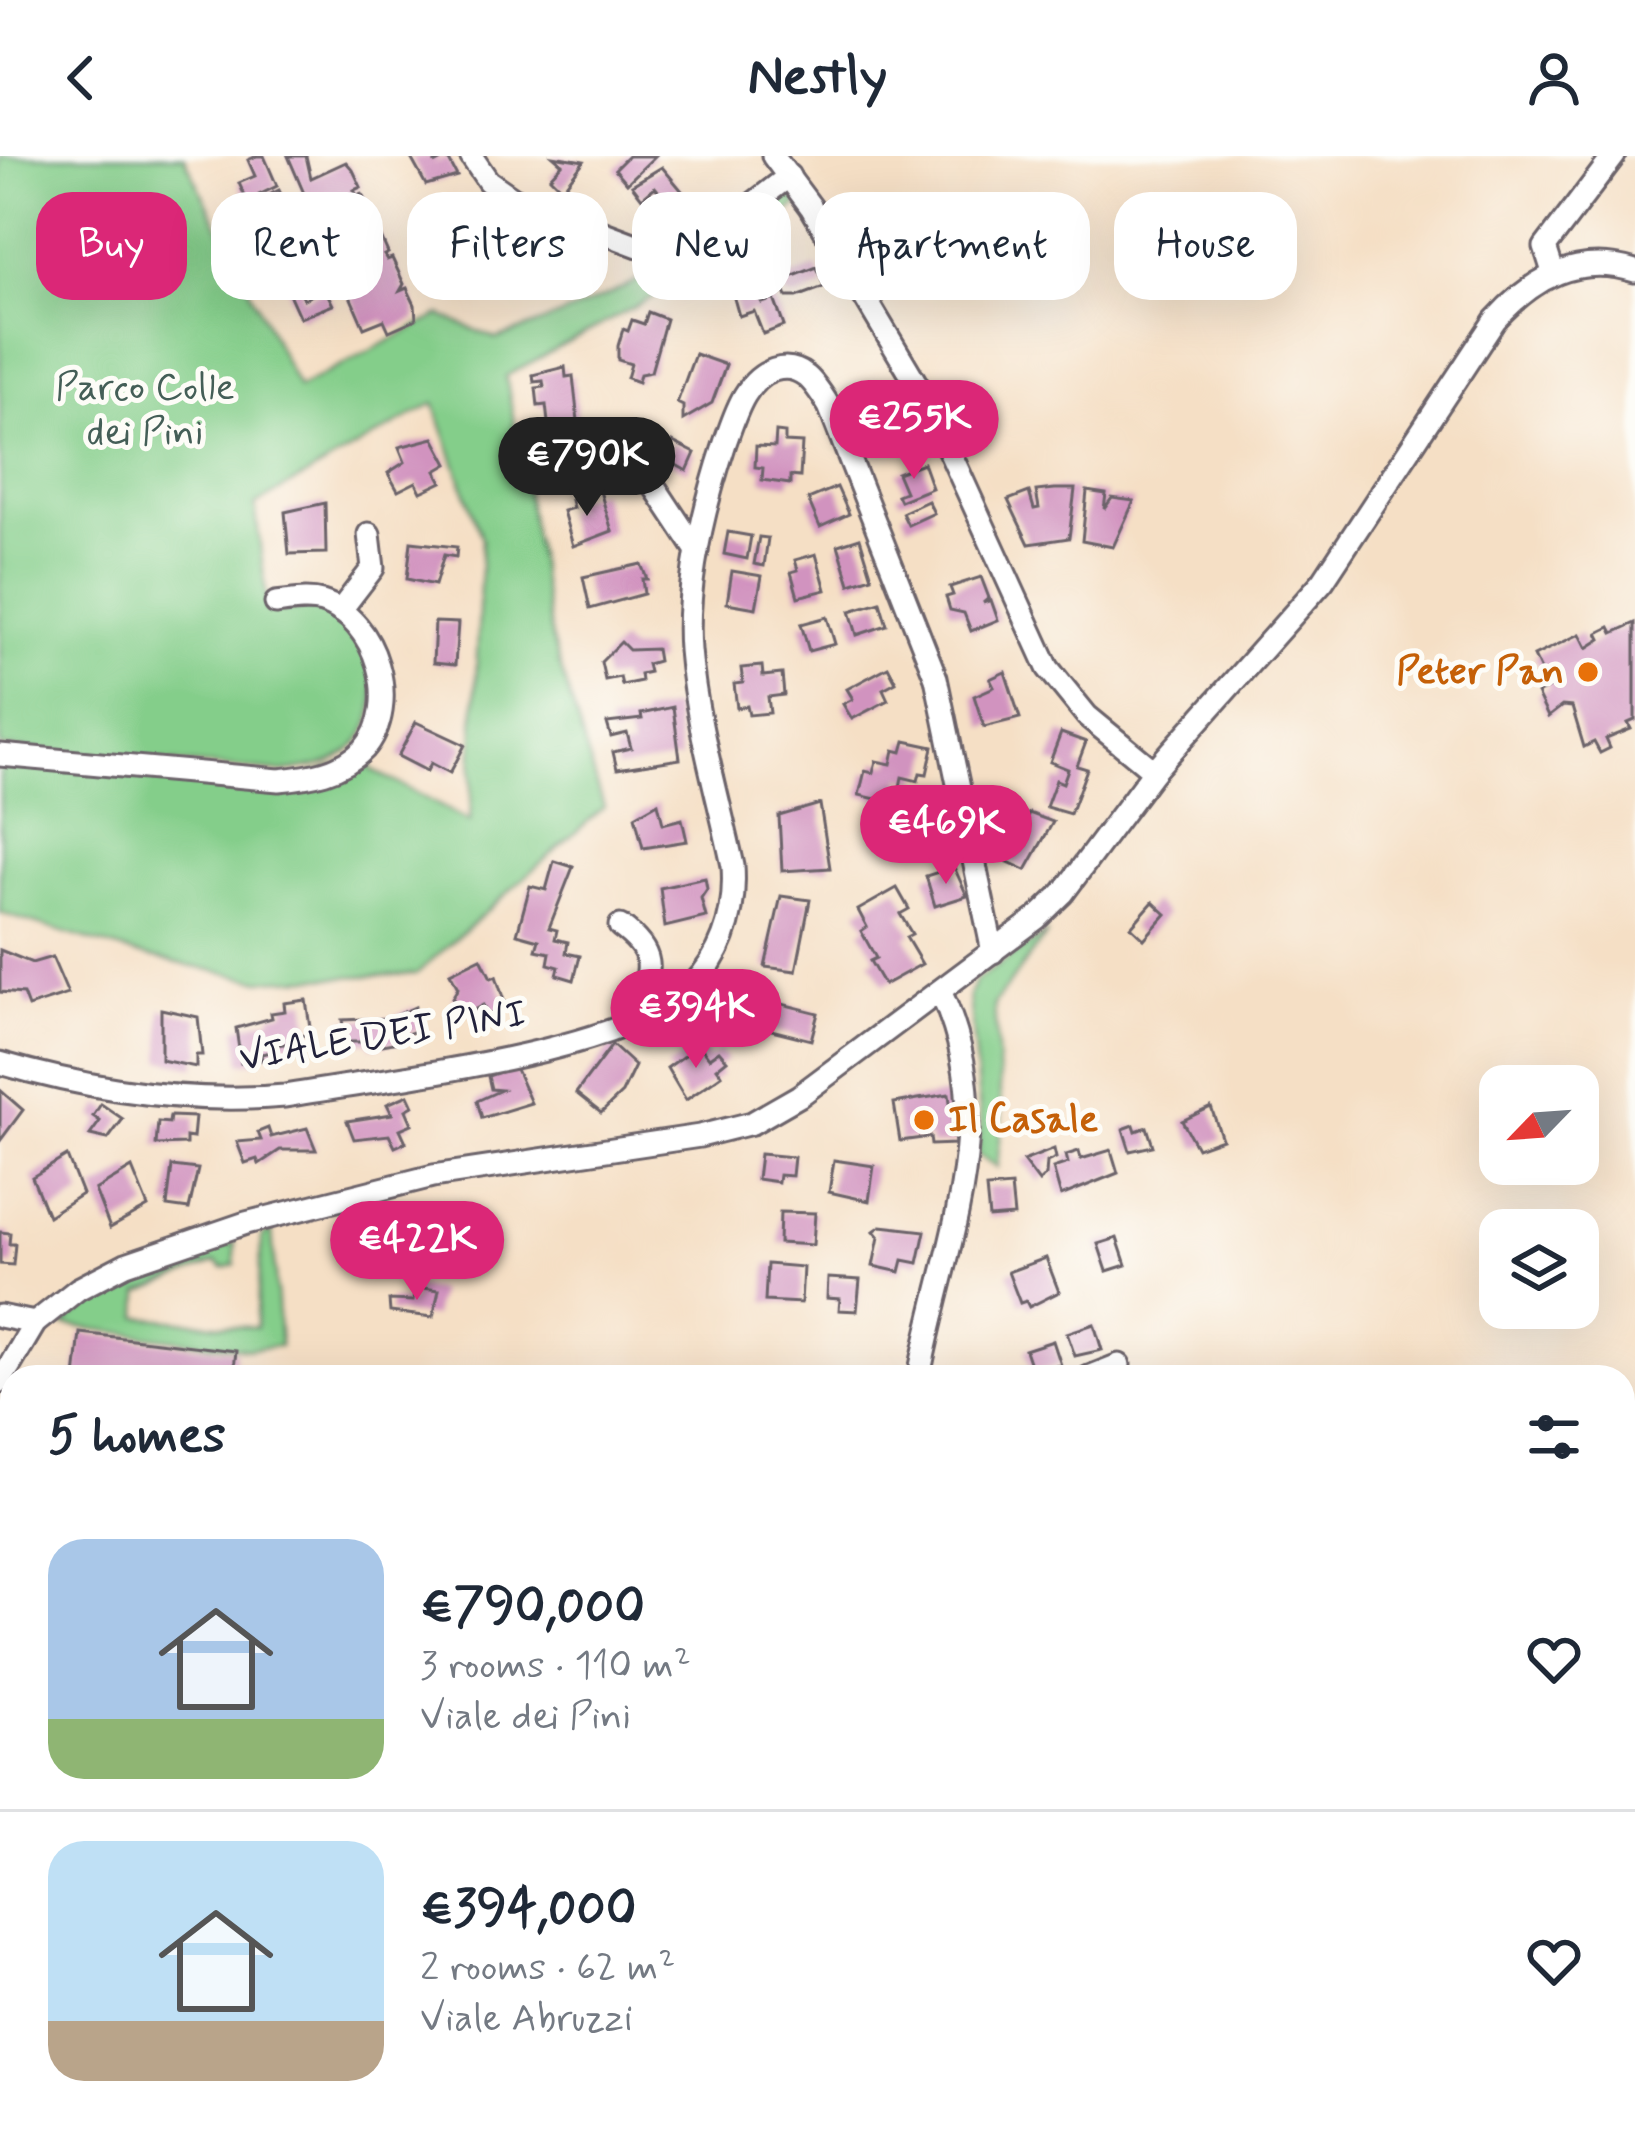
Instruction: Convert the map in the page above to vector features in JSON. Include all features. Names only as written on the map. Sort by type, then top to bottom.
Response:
[{"type":"street","points":[[471,156],[488,181],[514,199],[650,250],[704,242],[789,176]]},
{"type":"street","points":[[773,156],[926,400],[1048,668],[1087,716],[1154,771]]},
{"type":"street","points":[[1552,272],[1544,247],[1614,156]]},
{"type":"street","points":[[10,1365],[35,1323],[78,1289],[126,1264],[246,1223],[433,1176],[700,1136],[752,1123],[800,1096],[993,952],[1063,893],[1154,771],[1323,581],[1495,320],[1522,291],[1552,272],[1586,264],[1635,271]]},
{"type":"street","name":"VIALE DEI PINI","points":[[0,1063],[127,1092],[242,1100],[542,1049],[634,1021],[667,1006],[692,986],[719,946],[735,900],[733,866],[689,644],[697,551],[716,470],[747,392],[760,376],[797,369],[815,382],[829,406],[936,678],[993,952]]},
{"type":"street","points":[[626,467],[652,483],[697,551]]},
{"type":"street","points":[[340,610],[373,568],[369,534]]},
{"type":"street","points":[[0,755],[279,780],[316,776],[343,765],[365,747],[380,720],[383,684],[366,640],[340,610],[321,602],[276,603]]},
{"type":"street","points":[[620,926],[644,944],[650,965],[634,1021]]},
{"type":"street","points":[[923,1365],[972,1124],[959,1029],[940,991]]},
{"type":"street","points":[[0,1316],[35,1323]]},
{"type":"green space","name":"Parco Colle dei Pini","points":[[0,156],[184,156],[211,211],[211,300],[255,300],[298,388],[440,315],[496,339],[595,300],[608,300],[608,294],[632,283],[632,300],[647,300],[506,376],[552,641],[604,807],[416,974],[258,980],[132,953],[0,913],[0,762],[279,787],[371,752],[371,769],[470,822],[482,539],[434,403],[255,505],[268,611],[323,611],[340,620],[364,651],[371,670],[373,711],[367,729],[348,752],[310,768],[279,772],[0,747]]},
{"type":"green space","points":[[1048,932],[994,1004],[1002,1123],[997,1167],[978,1155],[981,1123],[969,996],[975,981]]},
{"type":"green space","points":[[272,1231],[280,1346],[249,1349],[63,1325],[123,1285],[235,1243],[235,1265],[223,1268],[216,1262],[140,1293],[139,1317],[256,1328],[262,1236]]},
{"type":"building","points":[[264,156],[277,186],[265,192],[243,192],[239,183],[255,176],[248,160]]},
{"type":"building","points":[[288,156],[306,156],[311,178],[346,162],[361,187],[355,192],[303,192]]},
{"type":"building","points":[[441,156],[434,164],[447,157],[457,176],[426,185],[411,158]]},
{"type":"building","points":[[553,156],[584,161],[562,189],[550,177],[562,164]]},
{"type":"building","points":[[628,156],[655,156],[627,183],[615,169]]},
{"type":"building","points":[[662,167],[683,192],[659,192],[655,187],[637,192],[632,185]]},
{"type":"building","points":[[383,242],[388,253],[384,255],[387,260],[392,258],[404,284],[400,291],[407,288],[407,300],[415,305],[416,319],[389,331],[384,320],[364,328],[352,300],[383,300]]},
{"type":"building","points":[[815,268],[815,290],[791,297],[791,277]]},
{"type":"building","points":[[292,300],[330,300],[333,305],[300,318]]},
{"type":"building","points":[[734,300],[774,300],[784,326],[763,334],[754,311],[739,316]]},
{"type":"building","points":[[648,312],[666,319],[651,372],[640,374],[638,382],[627,378],[631,364],[618,360],[618,346],[623,329],[628,331],[632,320],[644,324]]},
{"type":"building","points":[[695,354],[726,365],[712,403],[683,420],[683,406],[677,403]]},
{"type":"building","points":[[565,367],[566,377],[573,376],[579,430],[549,431],[546,405],[538,406],[536,388],[544,387],[543,381],[534,382],[533,375]]},
{"type":"building","points":[[881,382],[888,399],[863,410],[856,393]]},
{"type":"building","points":[[897,402],[909,427],[884,439],[875,420],[869,423],[867,417]]},
{"type":"building","points":[[776,432],[785,433],[785,442],[802,443],[800,477],[790,476],[790,484],[762,480],[763,468],[755,467],[756,446],[775,447]]},
{"type":"building","points":[[434,438],[448,464],[436,471],[442,482],[421,492],[416,482],[398,491],[388,473],[405,462],[399,447]]},
{"type":"building","points":[[673,442],[695,453],[687,471],[667,460]]},
{"type":"building","points":[[923,463],[932,488],[900,501],[897,495],[905,492],[897,473]]},
{"type":"building","points":[[837,487],[849,514],[820,527],[808,499]]},
{"type":"building","points":[[1075,489],[1069,538],[1029,544],[1008,500],[1029,492],[1034,509],[1039,508],[1036,491]]},
{"type":"building","points":[[600,491],[612,531],[573,546],[563,511],[573,508],[571,500]]},
{"type":"building","points":[[1087,491],[1106,494],[1104,509],[1112,498],[1134,501],[1113,547],[1082,541]]},
{"type":"building","points":[[928,501],[934,513],[908,525],[902,513]]},
{"type":"building","points":[[325,503],[326,553],[289,554],[285,512]]},
{"type":"building","points":[[728,532],[751,536],[747,559],[724,554]]},
{"type":"building","points":[[759,537],[768,538],[764,566],[754,564]]},
{"type":"building","points":[[860,538],[872,577],[850,584],[838,545]]},
{"type":"building","points":[[411,542],[457,547],[456,557],[444,555],[435,585],[407,579]]},
{"type":"building","points":[[816,554],[826,590],[798,597],[791,572],[798,570],[795,560]]},
{"type":"building","points":[[641,564],[647,579],[642,579],[644,594],[590,609],[583,577]]},
{"type":"building","points":[[732,571],[762,576],[756,608],[727,603]]},
{"type":"building","points":[[981,577],[989,598],[983,603],[991,600],[998,620],[971,631],[964,613],[950,610],[946,597],[953,595],[950,587]]},
{"type":"building","points":[[880,602],[887,625],[857,635],[850,611]]},
{"type":"building","points":[[827,617],[835,644],[809,651],[801,624]]},
{"type":"building","points":[[435,622],[458,623],[455,665],[433,663]]},
{"type":"building","name":"Peter Pan","points":[[1635,623],[1635,720],[1628,723],[1631,729],[1606,739],[1610,748],[1600,753],[1594,742],[1584,747],[1572,707],[1562,706],[1548,717],[1537,694],[1549,688],[1534,656],[1580,634],[1587,648],[1601,639],[1598,633],[1610,627],[1613,633]]},
{"type":"building","points":[[621,642],[629,650],[656,649],[658,661],[647,664],[649,672],[640,674],[641,681],[622,685],[620,677],[605,680],[601,662]]},
{"type":"building","points":[[762,666],[763,676],[782,674],[784,695],[768,697],[770,713],[749,715],[747,706],[737,708],[734,684],[743,683],[741,668]]},
{"type":"building","points":[[888,667],[896,682],[883,689],[888,700],[852,719],[843,704],[853,699],[847,689]]},
{"type":"building","points":[[1005,672],[1020,718],[984,727],[974,696],[994,687],[990,679]]},
{"type":"building","points":[[673,707],[680,759],[617,769],[613,752],[631,748],[627,733],[611,737],[607,723],[642,719],[641,714]]},
{"type":"building","points":[[416,722],[465,745],[450,773],[431,763],[427,771],[398,756]]},
{"type":"building","points":[[1061,733],[1086,742],[1077,766],[1087,769],[1070,814],[1046,807],[1056,780],[1063,783],[1068,769],[1050,762]]},
{"type":"building","points":[[905,741],[933,747],[927,774],[920,773],[918,781],[902,777],[898,797],[889,795],[888,802],[859,795],[865,771],[873,773],[876,761],[891,764],[894,750],[902,752]]},
{"type":"building","points":[[658,803],[663,824],[682,819],[687,841],[643,848],[635,816]]},
{"type":"building","points":[[820,804],[830,868],[782,871],[779,816]]},
{"type":"building","points":[[1029,813],[1053,822],[1026,870],[1004,860]]},
{"type":"building","points":[[554,861],[573,867],[549,928],[557,930],[555,939],[568,942],[566,953],[580,956],[574,980],[557,975],[559,967],[548,964],[550,953],[536,950],[539,940],[517,934],[530,886],[546,890]]},
{"type":"building","points":[[954,867],[967,896],[935,906],[926,876]]},
{"type":"building","points":[[705,878],[707,889],[701,898],[706,917],[665,927],[660,888]]},
{"type":"building","points":[[897,888],[909,909],[900,914],[912,934],[906,937],[922,964],[884,985],[870,961],[876,958],[861,931],[867,927],[858,910]]},
{"type":"building","points":[[781,896],[810,900],[796,971],[765,967]]},
{"type":"building","points":[[1153,902],[1166,914],[1144,939],[1131,927]]},
{"type":"building","points":[[0,950],[32,963],[52,957],[68,994],[28,1007],[23,994],[0,992]]},
{"type":"building","points":[[481,958],[491,978],[496,976],[506,1007],[488,1015],[483,1005],[466,1014],[452,998],[458,988],[450,973]]},
{"type":"building","points":[[734,988],[775,999],[767,1030],[726,1019]]},
{"type":"building","points":[[306,1000],[311,1034],[276,1045],[277,1051],[261,1054],[262,1060],[241,1063],[236,1028],[272,1018],[271,1013],[285,1011],[284,1003]]},
{"type":"building","points":[[778,1003],[818,1013],[811,1040],[771,1030]]},
{"type":"building","points":[[415,1007],[419,1030],[398,1037],[399,1042],[371,1047],[370,1042],[346,1042],[342,1020],[390,1018]]},
{"type":"building","points":[[161,1009],[198,1017],[202,1055],[196,1055],[196,1067],[161,1060]]},
{"type":"building","points":[[612,1045],[635,1066],[622,1093],[601,1113],[576,1093]]},
{"type":"building","points":[[699,1045],[709,1058],[719,1051],[727,1060],[717,1068],[722,1075],[686,1100],[667,1068]]},
{"type":"building","points":[[515,1067],[531,1103],[482,1118],[477,1101],[501,1090],[491,1089],[488,1076]]},
{"type":"building","points":[[0,1090],[23,1110],[0,1141]]},
{"type":"building","name":"Il Casale","points":[[949,1094],[955,1144],[931,1145],[930,1137],[900,1141],[894,1103]]},
{"type":"building","points":[[408,1095],[413,1106],[406,1110],[412,1124],[400,1129],[406,1142],[395,1147],[389,1135],[354,1139],[347,1121],[392,1114],[387,1104]]},
{"type":"building","points":[[101,1104],[123,1119],[108,1139],[90,1135],[100,1121],[93,1116]]},
{"type":"building","points":[[1211,1107],[1222,1139],[1197,1148],[1182,1121]]},
{"type":"building","points":[[170,1116],[195,1117],[193,1138],[186,1137],[186,1144],[156,1145],[158,1122],[169,1123]]},
{"type":"building","points":[[1134,1125],[1136,1131],[1147,1127],[1153,1146],[1130,1151],[1123,1129]]},
{"type":"building","points":[[268,1128],[271,1137],[307,1128],[316,1150],[280,1150],[259,1164],[257,1159],[245,1163],[237,1142],[261,1140],[258,1132]]},
{"type":"building","points":[[1054,1149],[1056,1158],[1047,1162],[1046,1175],[1039,1182],[1023,1161]]},
{"type":"building","points":[[1111,1150],[1118,1173],[1061,1196],[1053,1168],[1068,1163],[1066,1155],[1079,1151],[1081,1159]]},
{"type":"building","points":[[760,1154],[794,1157],[792,1176],[779,1175],[778,1182],[757,1179]]},
{"type":"building","points":[[67,1156],[82,1194],[48,1216],[32,1177]]},
{"type":"building","points":[[834,1160],[874,1166],[869,1201],[829,1192]]},
{"type":"building","points":[[172,1166],[198,1169],[189,1209],[167,1206]]},
{"type":"building","points":[[132,1168],[148,1207],[110,1228],[95,1190]]},
{"type":"building","points":[[1011,1186],[1014,1216],[989,1218],[986,1188]]},
{"type":"building","points":[[780,1212],[815,1213],[813,1245],[779,1243]]},
{"type":"building","points":[[881,1226],[925,1231],[918,1263],[903,1260],[900,1272],[873,1266],[879,1237],[874,1231]]},
{"type":"building","points":[[0,1232],[10,1233],[9,1244],[15,1244],[13,1265],[0,1264]]},
{"type":"building","points":[[1117,1238],[1126,1265],[1107,1271],[1098,1244]]},
{"type":"building","points":[[1046,1258],[1059,1292],[1029,1307],[1026,1301],[1020,1303],[1008,1272]]},
{"type":"building","points":[[767,1264],[803,1267],[801,1303],[765,1301]]},
{"type":"building","points":[[828,1278],[860,1280],[857,1311],[839,1310],[840,1299],[827,1298]]},
{"type":"building","points":[[415,1287],[439,1290],[433,1317],[390,1312],[389,1300],[413,1301]]},
{"type":"building","points":[[1094,1324],[1102,1350],[1075,1356],[1067,1333]]},
{"type":"building","points":[[80,1333],[236,1351],[234,1365],[76,1365]]},
{"type":"building","points":[[1053,1341],[1061,1365],[1030,1365],[1025,1350]]},
{"type":"place","name":"Peter Pan","points":[[1588,672]]},
{"type":"place","name":"Il Casale","points":[[924,1120]]}]
